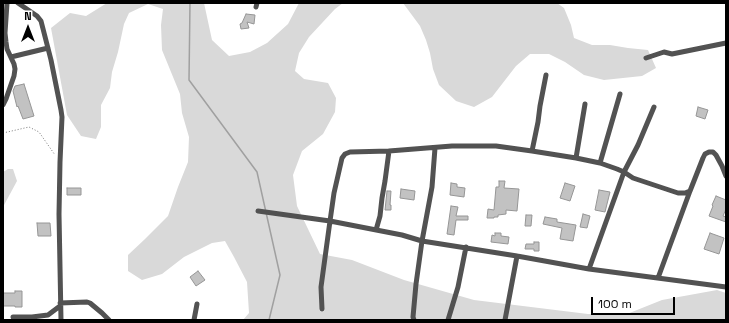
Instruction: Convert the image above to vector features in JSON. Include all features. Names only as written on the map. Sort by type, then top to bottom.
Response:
[{"type":"street","points":[[3,105],[14,76],[14,64],[10,57],[5,33],[7,3]]},
{"type":"street","points":[[18,3],[41,20],[51,60],[62,117],[59,214],[61,320]]},
{"type":"street","points":[[646,58],[664,52],[672,54],[726,43]]},
{"type":"street","points":[[10,57],[48,48]]},
{"type":"street","points":[[532,151],[546,75]]},
{"type":"street","points":[[600,163],[620,94]]},
{"type":"street","points":[[576,158],[585,104]]},
{"type":"street","points":[[589,269],[624,172],[638,145],[654,107]]},
{"type":"street","points":[[322,309],[321,287],[334,193],[342,158],[345,154],[350,152],[389,152],[452,146],[496,146],[600,163],[624,172],[633,178],[678,194],[690,191]]},
{"type":"street","points":[[414,320],[413,316],[416,284],[432,187],[435,148]]},
{"type":"street","points":[[376,230],[380,216],[389,152]]},
{"type":"street","points":[[658,278],[705,154],[713,152],[716,155],[726,176]]},
{"type":"street","points":[[258,211],[330,221],[402,235],[422,241],[466,247],[589,269],[726,287]]},
{"type":"street","points":[[448,320],[458,287],[466,247]]},
{"type":"street","points":[[505,320],[517,256]]},
{"type":"street","points":[[13,317],[48,315],[60,304],[87,302],[109,320]]},
{"type":"street","points":[[194,320],[197,304]]},
{"type":"path","points":[[3,133],[28,127],[39,132],[60,162]]},
{"type":"shaded area","points":[[107,3],[204,3],[212,40],[229,56],[250,52],[267,43],[288,24],[299,3],[343,3],[335,9],[309,37],[299,53],[295,71],[304,79],[328,83],[336,98],[335,112],[323,134],[302,151],[293,175],[297,206],[320,254],[352,260],[404,280],[474,300],[588,314],[627,314],[662,300],[717,290],[726,293],[726,320],[243,320],[249,313],[247,282],[225,241],[212,243],[184,257],[162,274],[142,280],[128,271],[128,255],[168,216],[188,162],[189,137],[182,113],[180,94],[162,50],[161,25],[163,9],[148,4],[129,13],[124,24],[112,72],[110,88],[101,105],[101,127],[96,139],[81,136],[67,115],[51,28],[70,13],[86,16]]},
{"type":"shaded area","points":[[403,3],[557,3],[564,8],[571,25],[574,38],[592,45],[610,45],[648,50],[656,68],[642,76],[604,80],[584,75],[565,62],[549,54],[530,54],[516,66],[492,97],[474,107],[456,101],[439,85],[433,69],[426,40],[420,26]]},
{"type":"shaded area","points":[[8,169],[13,169],[17,181],[3,207],[3,172]]},
{"type":"building","points":[[246,14],[255,15],[254,24],[247,22],[249,28],[241,29],[240,24],[242,23]]},
{"type":"building","points":[[24,84],[34,116],[23,119],[18,106],[17,107],[13,91],[15,86]]},
{"type":"building","points":[[698,107],[708,110],[705,119],[696,116]]},
{"type":"building","points":[[499,181],[505,181],[504,188],[519,189],[517,211],[506,210],[506,214],[498,215],[498,217],[494,218],[487,218],[488,209],[494,210],[496,187],[499,187]]},
{"type":"building","points":[[451,183],[457,184],[457,187],[465,188],[464,197],[450,195]]},
{"type":"building","points":[[565,183],[575,186],[570,201],[560,198]]},
{"type":"building","points":[[67,188],[81,188],[81,195],[67,195]]},
{"type":"building","points":[[401,189],[415,191],[414,200],[400,198]]},
{"type":"building","points":[[599,190],[610,192],[605,212],[595,210]]},
{"type":"building","points":[[387,191],[391,191],[391,210],[385,210]]},
{"type":"building","points":[[716,196],[726,200],[726,209],[723,216],[726,217],[726,222],[709,216]]},
{"type":"building","points":[[451,206],[458,207],[456,216],[468,216],[468,220],[456,220],[454,235],[447,234]]},
{"type":"building","points":[[583,214],[590,216],[587,228],[580,227]]},
{"type":"building","points":[[526,215],[532,215],[531,226],[525,226]]},
{"type":"building","points":[[545,217],[557,219],[557,222],[576,225],[573,241],[560,239],[562,228],[543,224]]},
{"type":"building","points":[[37,223],[50,223],[51,236],[38,236]]},
{"type":"building","points":[[495,233],[501,233],[501,236],[509,237],[508,244],[491,242],[492,235],[495,236]]},
{"type":"building","points":[[710,233],[724,238],[719,254],[704,249]]},
{"type":"building","points":[[534,242],[539,242],[539,251],[534,251],[534,249],[525,249],[526,244],[534,244]]},
{"type":"building","points":[[198,271],[205,280],[196,286],[190,277]]},
{"type":"building","points":[[15,291],[22,291],[22,307],[3,306],[3,293],[15,293]]},
{"type":"waterway","points":[[190,3],[189,80],[257,172],[280,275],[269,320]]}]
